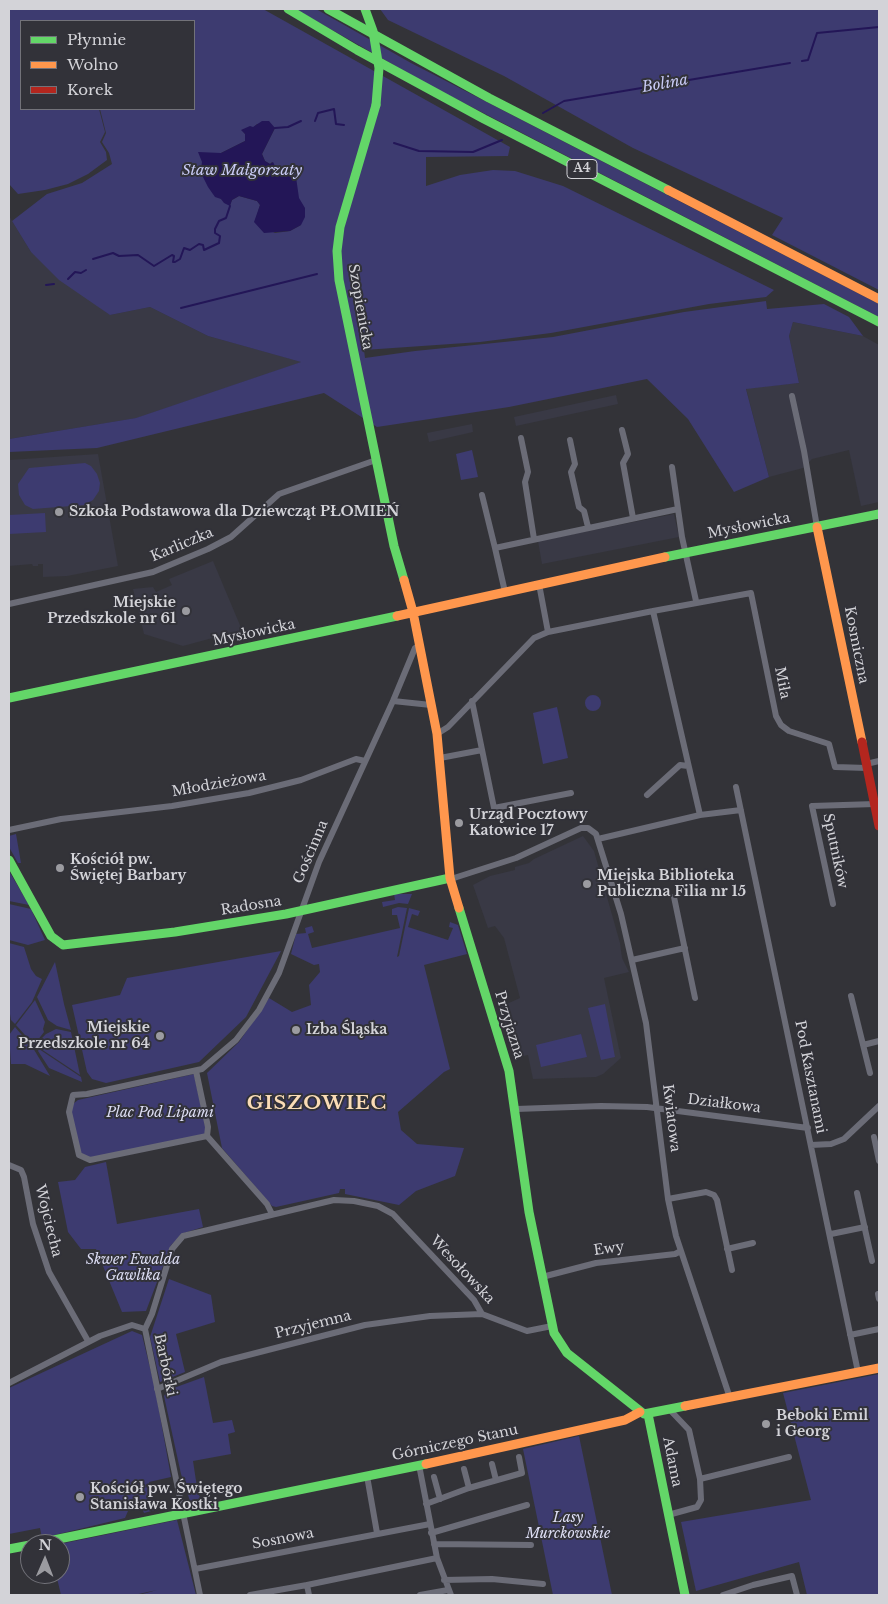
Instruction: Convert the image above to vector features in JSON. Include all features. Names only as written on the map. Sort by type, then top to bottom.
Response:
[{"type":"main road","name":"A4","points":[[288,9],[357,50],[484,119],[879,322]]},
{"type":"main road","name":"A4","points":[[328,9],[489,98],[879,299]]},
{"type":"main road","name":"Szopienicka","points":[[365,9],[374,38],[379,68],[376,105],[345,203],[338,240],[339,280],[394,546],[413,612]]},
{"type":"main road","name":"Mysłowicka","points":[[9,698],[132,674],[685,553],[879,514]]},
{"type":"main road","name":"Kosmiczna","points":[[817,527],[879,826]]},
{"type":"main road","name":"Przyjazna","points":[[413,612],[437,734],[450,878],[506,1060],[516,1110],[525,1186],[552,1326],[559,1343],[568,1353],[644,1413]]},
{"type":"main road","name":"Radosna","points":[[9,860],[56,942],[63,945],[140,936],[300,911],[450,878]]},
{"type":"main road","name":"Górniczego Stanu","points":[[70,1536],[419,1465],[625,1420],[644,1413],[670,1410],[879,1368]]},
{"type":"main road","name":"Adama","points":[[644,1413],[685,1595]]},
{"type":"street","points":[[792,396],[806,460],[817,527]]},
{"type":"street","points":[[622,430],[628,454],[623,463],[633,518]]},
{"type":"street","points":[[521,438],[528,472],[525,482],[534,539]]},
{"type":"street","points":[[570,440],[575,464],[571,472],[579,507],[584,511],[588,528]]},
{"type":"street","name":"Karliczka","points":[[9,604],[153,572],[208,550],[231,537],[279,494],[376,460]]},
{"type":"street","points":[[672,468],[685,553],[696,601]]},
{"type":"street","points":[[482,495],[505,592]]},
{"type":"street","points":[[495,548],[678,509]]},
{"type":"street","points":[[539,584],[548,632]]},
{"type":"street","name":"Miła","points":[[437,734],[448,727],[534,638],[548,632],[696,601],[751,593],[778,721],[789,731],[829,744],[835,767],[867,766]]},
{"type":"street","points":[[652,611],[700,815]]},
{"type":"street","points":[[366,761],[394,701],[415,648],[420,645]]},
{"type":"street","points":[[394,701],[432,705]]},
{"type":"street","points":[[472,701],[494,808],[571,793]]},
{"type":"street","points":[[440,758],[482,750]]},
{"type":"street","name":"Młodzieżowa","points":[[9,830],[61,819],[172,806],[249,793],[301,780],[356,759],[366,761]]},
{"type":"street","name":"Gościnna","points":[[196,1071],[236,1040],[259,1010],[279,973],[319,862],[366,761]]},
{"type":"street","points":[[867,766],[879,761]]},
{"type":"street","points":[[647,795],[680,765],[688,766]]},
{"type":"street","name":"Pod Kasztanami","points":[[736,787],[831,1234],[858,1372]]},
{"type":"street","name":"Sputników","points":[[833,904],[812,806],[875,804]]},
{"type":"street","points":[[450,878],[516,858],[581,828],[593,830],[598,839],[700,815],[741,810]]},
{"type":"street","name":"Kwiatowa","points":[[598,839],[621,914],[646,1023],[668,1199],[681,1251],[730,1398]]},
{"type":"street","points":[[674,897],[695,998]]},
{"type":"street","points":[[632,960],[685,948]]},
{"type":"street","points":[[851,996],[870,1073]]},
{"type":"street","points":[[863,1046],[879,1041]]},
{"type":"street","points":[[207,1136],[86,1160],[76,1150],[68,1112],[73,1095],[87,1094],[196,1071],[208,1127],[207,1136],[267,1204],[272,1214]]},
{"type":"street","name":"Działkowa","points":[[516,1110],[601,1106],[657,1108],[808,1128]]},
{"type":"street","points":[[812,1145],[831,1144],[844,1139],[879,1106]]},
{"type":"street","points":[[874,1137],[879,1161]]},
{"type":"street","name":"Wojciecha","points":[[9,1165],[21,1170],[33,1224],[49,1272],[88,1342]]},
{"type":"street","points":[[668,1199],[706,1192],[714,1195],[717,1200],[732,1270]]},
{"type":"street","points":[[857,1193],[872,1261]]},
{"type":"street","name":"Barbórki","points":[[200,1595],[145,1329],[152,1314],[172,1249],[183,1236],[272,1214],[344,1200],[378,1206],[393,1214]]},
{"type":"street","name":"Wesołowska","points":[[393,1214],[474,1300],[482,1314],[527,1331],[552,1326]]},
{"type":"street","points":[[831,1234],[865,1227]]},
{"type":"street","points":[[727,1250],[754,1243]]},
{"type":"street","name":"Ewy","points":[[542,1277],[596,1263],[675,1254],[681,1251]]},
{"type":"street","name":"Przyjemna","points":[[157,1389],[221,1362],[365,1325],[430,1316],[482,1314]]},
{"type":"street","points":[[9,1383],[88,1342],[130,1326],[137,1325],[145,1329]]},
{"type":"street","points":[[850,1335],[879,1329]]},
{"type":"street","name":"Adama","points":[[668,1515],[699,1504],[700,1479],[689,1430],[670,1410]]},
{"type":"street","points":[[426,1504],[468,1488],[522,1474],[520,1457]]},
{"type":"street","name":"Adama","points":[[700,1479],[789,1457]]},
{"type":"street","points":[[492,1464],[496,1480]]},
{"type":"street","points":[[419,1465],[431,1533],[437,1558],[449,1592],[420,1595]]},
{"type":"street","points":[[464,1469],[468,1488]]},
{"type":"street","points":[[367,1476],[377,1533]]},
{"type":"street","points":[[434,1476],[440,1499]]},
{"type":"street","points":[[431,1533],[527,1505]]},
{"type":"street","name":"Sosnowa","points":[[194,1569],[430,1524]]},
{"type":"street","points":[[434,1544],[531,1545]]},
{"type":"street","points":[[254,1595],[437,1558]]},
{"type":"street","points":[[723,1595],[792,1576],[797,1595]]},
{"type":"street","points":[[444,1580],[492,1580],[543,1584]]},
{"type":"street","points":[[307,1585],[309,1595]]},
{"type":"shaded area","points":[[9,216],[31,252],[110,315],[150,307],[208,336],[302,362],[137,418],[9,439]]},
{"type":"shaded area","points":[[793,322],[863,336],[879,345],[879,502],[861,506],[849,450],[812,459],[803,468],[769,477],[746,388],[799,383],[789,336]]},
{"type":"shaded area","points":[[616,395],[618,404],[516,426],[514,417]]},
{"type":"shaded area","points":[[472,424],[473,432],[429,442],[427,433]]},
{"type":"shaded area","name":"Szkoła Podstawowa dla Dziewcząt PŁOMIEŃ","points":[[98,454],[118,566],[67,576],[43,577],[43,564],[38,564],[38,566],[33,566],[32,564],[9,566],[9,460]]},
{"type":"shaded area","points":[[674,514],[679,537],[542,564],[538,541]]},
{"type":"shaded area","name":"Miejskie Przedszkole nr 61","points":[[213,561],[242,630],[183,646],[144,634],[133,589],[153,587],[156,592],[172,585],[169,579]]},
{"type":"shaded area","points":[[583,836],[594,851],[620,943],[622,958],[629,972],[604,978],[621,1058],[603,1074],[596,1077],[533,1079],[528,1055],[515,1058],[500,1007],[520,998],[504,938],[495,926],[488,928],[473,885],[490,876],[515,870],[515,867],[529,863]]},
{"type":"green space","points":[[9,9],[263,9],[510,147],[508,156],[426,157],[426,186],[460,175],[493,170],[515,171],[563,186],[774,290],[766,297],[709,304],[551,333],[480,342],[364,350],[365,358],[553,337],[684,312],[766,301],[767,309],[824,304],[849,317],[863,336],[793,322],[789,336],[799,383],[746,389],[769,477],[734,492],[688,419],[647,379],[509,407],[377,427],[324,393],[97,448],[9,452],[9,439],[136,418],[301,362],[208,336],[150,307],[110,315],[59,280],[31,252],[12,221],[47,194],[82,183],[112,164],[109,153],[102,142],[106,133],[100,110],[195,110],[195,20],[20,20],[20,110],[99,110],[105,132],[100,142],[106,152],[107,160],[88,174],[68,184],[18,194],[9,184]],"holes":[[[257,124],[275,128],[262,154],[265,161],[270,164],[272,162],[277,170],[291,177],[301,225],[290,231],[275,233],[255,222],[260,205],[257,201],[239,196],[232,200],[230,205],[221,199],[201,173],[202,162],[209,154],[221,153],[245,141],[245,134],[242,130],[253,128]]]},
{"type":"green space","points":[[295,9],[316,9],[411,63],[879,304],[879,317],[431,86]]},
{"type":"green space","points":[[380,9],[879,9],[879,290],[772,235],[783,218],[633,148],[504,76],[388,20]]},
{"type":"green space","points":[[472,450],[478,477],[461,480],[456,454]]},
{"type":"green space","points":[[85,463],[91,466],[97,474],[100,483],[99,491],[93,500],[84,505],[33,509],[25,505],[19,495],[18,484],[29,468]]},
{"type":"green space","points":[[45,513],[46,532],[9,534],[9,515]]},
{"type":"green space","points":[[590,695],[596,695],[601,700],[599,709],[590,711],[585,706],[585,700]]},
{"type":"green space","points":[[557,707],[568,758],[543,764],[533,713]]},
{"type":"green space","points":[[16,834],[21,863],[18,863],[9,847],[9,836]]},
{"type":"green space","points":[[9,871],[29,905],[9,901]]},
{"type":"green space","points":[[394,894],[412,894],[408,904],[399,903],[383,907],[382,902],[395,900]]},
{"type":"green space","points":[[9,904],[31,909],[45,940],[28,945],[9,940]]},
{"type":"green space","points":[[398,907],[407,908],[397,957],[399,956],[409,908],[420,911],[418,916],[412,914],[408,927],[448,940],[453,928],[449,927],[450,922],[458,925],[467,954],[424,965],[450,1069],[444,1072],[398,1112],[401,1130],[417,1144],[464,1148],[455,1176],[416,1191],[399,1205],[345,1194],[345,1189],[340,1189],[339,1193],[276,1207],[272,1206],[222,1148],[207,1073],[239,1042],[269,998],[292,1012],[311,1005],[309,985],[320,972],[319,964],[314,965],[291,954],[296,934],[306,933],[305,928],[312,926],[314,932],[308,934],[312,948],[400,928],[397,915],[392,915],[392,909]]},
{"type":"green space","points":[[9,943],[24,947],[31,969],[36,976],[42,979],[32,1002],[15,1024],[11,1020],[9,1008]]},
{"type":"green space","points":[[281,951],[246,1017],[199,1062],[106,1083],[92,1079],[87,1072],[72,1005],[120,995],[127,978]]},
{"type":"green space","points":[[55,962],[71,1030],[57,1026],[48,1020],[37,997]]},
{"type":"green space","points":[[35,1000],[45,1022],[44,1032],[34,1045],[16,1025]]},
{"type":"green space","points":[[605,1004],[615,1057],[601,1060],[588,1008]]},
{"type":"green space","points":[[15,1027],[33,1048],[50,1076],[25,1064],[11,1064],[9,1035]]},
{"type":"green space","points":[[56,1029],[71,1032],[80,1075],[35,1045],[46,1034]]},
{"type":"green space","points":[[581,1034],[587,1057],[541,1067],[536,1045]]},
{"type":"green space","points":[[39,1049],[81,1077],[82,1082],[49,1068],[38,1051]]},
{"type":"green space","name":"Plac Pod Lipami","points":[[194,1074],[206,1130],[204,1135],[93,1158],[86,1157],[79,1151],[71,1114],[73,1104],[78,1100]]},
{"type":"green space","name":"Skwer Ewalda Gawlika","points":[[106,1162],[117,1224],[199,1209],[203,1227],[184,1233],[171,1245],[146,1311],[122,1312],[96,1249],[81,1249],[68,1232],[58,1182],[75,1180],[85,1167]]},
{"type":"green space","points":[[169,1279],[211,1295],[215,1322],[176,1334],[185,1372],[160,1382],[150,1337]]},
{"type":"green space","points":[[132,1331],[142,1335],[155,1388],[171,1477],[149,1482],[155,1510],[144,1513],[139,1501],[131,1504],[125,1518],[59,1534],[41,1534],[40,1528],[9,1534],[9,1388]]},
{"type":"green space","points":[[879,1374],[879,1595],[807,1595],[799,1562],[696,1591],[681,1522],[811,1500],[783,1393]]},
{"type":"green space","points":[[204,1377],[213,1423],[232,1420],[235,1432],[228,1434],[231,1454],[193,1461],[198,1494],[204,1503],[191,1504],[181,1474],[164,1396],[168,1390]]},
{"type":"green space","name":"Lasy Murckowskie","points":[[579,1436],[612,1595],[553,1595],[523,1449]]},
{"type":"green space","points":[[177,1520],[196,1595],[139,1595],[157,1590],[134,1595],[61,1595],[58,1584],[70,1584],[70,1542]]},
{"type":"water","name":"Staw Małgorzaty","points":[[262,121],[269,121],[275,128],[262,154],[265,161],[270,164],[273,162],[277,170],[291,177],[296,177],[299,198],[305,208],[305,217],[301,225],[290,231],[264,233],[254,222],[260,205],[257,201],[239,196],[232,200],[230,206],[224,203],[221,199],[215,197],[201,173],[202,162],[198,152],[221,153],[245,141],[245,134],[241,130],[250,126],[253,127]]},
{"type":"waterway","name":"Bolina","points":[[802,61],[808,60],[817,33],[879,27]]},
{"type":"waterway","name":"Bolina","points":[[543,113],[564,101],[790,63]]},
{"type":"waterway","name":"Bolina","points":[[315,121],[318,113],[334,109],[336,124],[344,125]]},
{"type":"waterway","name":"Bolina","points":[[275,128],[288,127],[301,121]]},
{"type":"waterway","name":"Bolina","points":[[394,143],[419,151],[473,152],[502,140]]},
{"type":"waterway","name":"Bolina","points":[[93,259],[113,253],[119,256],[138,255],[154,266],[172,255],[174,256],[173,262],[175,262],[180,259],[184,248],[190,250],[199,244],[203,245],[204,250],[219,243],[220,236],[215,233],[215,229],[219,221],[226,218],[230,206]]},
{"type":"waterway","name":"Bolina","points":[[68,279],[75,272],[81,273],[86,270]]},
{"type":"waterway","points":[[181,308],[317,274]]},
{"type":"waterway","name":"Bolina","points":[[46,285],[54,284]]},
{"type":"traffic: fast","points":[[288,9],[357,50],[484,119],[879,322]]},
{"type":"traffic: fast","points":[[328,9],[489,98],[668,190]]},
{"type":"traffic: fast","points":[[365,9],[373,31],[379,68],[376,105]]},
{"type":"traffic: fast","points":[[376,105],[340,227],[337,251],[339,280],[394,546],[404,580]]},
{"type":"traffic: fast","points":[[665,557],[879,514]]},
{"type":"traffic: fast","points":[[9,698],[397,616]]},
{"type":"traffic: fast","points":[[9,860],[51,936],[63,945],[175,932],[286,914],[450,878]]},
{"type":"traffic: fast","points":[[459,908],[509,1071],[529,1212],[554,1333],[567,1353],[644,1414],[685,1406]]},
{"type":"traffic: fast","points":[[648,1414],[685,1595]]},
{"type":"traffic: fast","points":[[70,1537],[426,1464]]},
{"type":"traffic: fast","points":[[9,1549],[20,1547]]},
{"type":"traffic: slow","points":[[668,190],[879,299]]},
{"type":"traffic: slow","points":[[817,527],[862,742]]},
{"type":"traffic: slow","points":[[397,616],[665,557]]},
{"type":"traffic: slow","points":[[404,580],[413,612],[437,734],[450,878],[459,908]]},
{"type":"traffic: slow","points":[[685,1406],[879,1368]]},
{"type":"traffic: slow","points":[[426,1464],[625,1420],[640,1412]]},
{"type":"traffic: jam","points":[[862,742],[879,826]]},
{"type":"place","name":"Szkoła Podstawowa dla Dziewcząt PŁOMIEŃ","points":[[59,512]]},
{"type":"place","name":"Miejskie Przedszkole nr 61","points":[[186,611]]},
{"type":"place","name":"Urząd Pocztowy Katowice 17","points":[[459,823]]},
{"type":"place","name":"Kościół pw. Świętej Barbary","points":[[60,868]]},
{"type":"place","name":"Miejska Biblioteka Publiczna Filia nr 15","points":[[587,884]]},
{"type":"place","name":"Izba Śląska","points":[[296,1030]]},
{"type":"place","name":"Miejskie Przedszkole nr 64","points":[[160,1036]]},
{"type":"place","name":"Beboki Emil i Georg","points":[[766,1424]]},
{"type":"place","name":"Kościół pw. Świętego Stanisława Kostki","points":[[80,1497]]},
{"type":"district","name":"GISZOWIEC","points":[[317,1104]]}]
